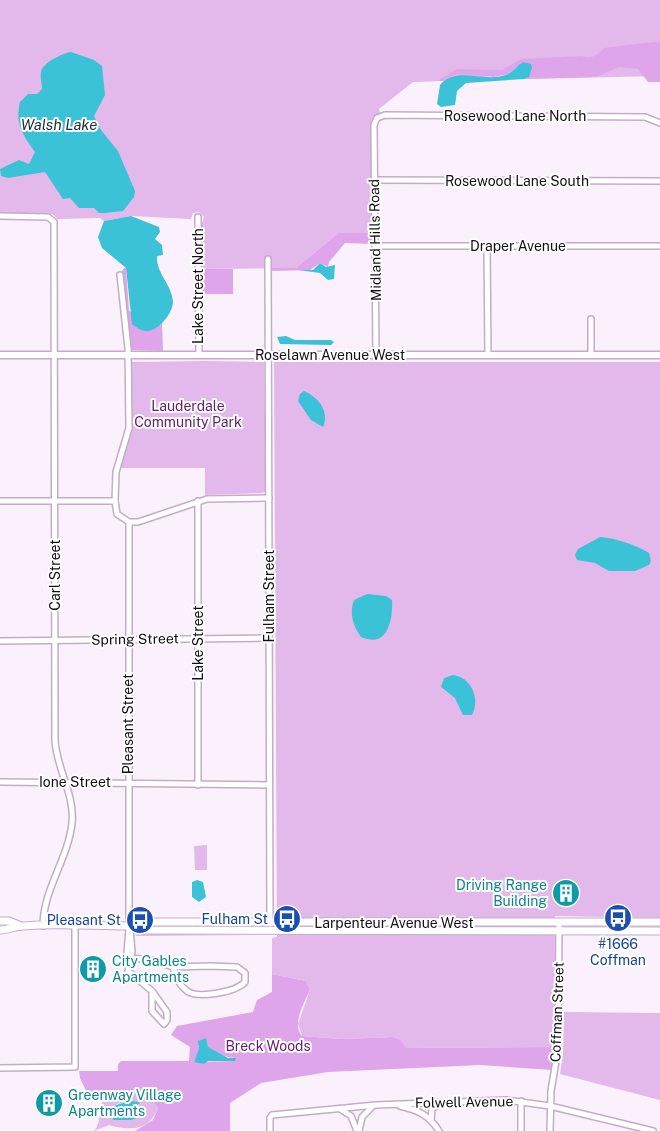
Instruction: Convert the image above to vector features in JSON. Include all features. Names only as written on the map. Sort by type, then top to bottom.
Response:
[{"type":"main road","name":"Larpenteur Avenue West","points":[[0,921],[9,921],[21,926]]},
{"type":"main road","name":"Larpenteur Avenue West","points":[[0,930],[21,926],[129,926],[136,922],[660,922]]},
{"type":"main road","name":"Larpenteur Avenue West","points":[[129,926],[136,930],[270,932],[660,931]]},
{"type":"street","name":"Rosewood Lane North","points":[[374,125],[377,118],[385,115],[645,117],[660,124]]},
{"type":"street","name":"Midland Hills Road","points":[[374,125],[376,355]]},
{"type":"street","name":"Rosewood Lane South","points":[[374,180],[660,181]]},
{"type":"street","name":"Carl Street","points":[[0,216],[52,218],[54,222],[56,753],[73,812],[65,855],[47,897],[43,926]]},
{"type":"street","name":"Lake Street North","points":[[198,217],[198,355]]},
{"type":"street","name":"Draper Avenue","points":[[376,246],[660,246]]},
{"type":"street","points":[[487,246],[488,355]]},
{"type":"street","name":"Fulham Street","points":[[268,260],[270,932]]},
{"type":"street","points":[[120,275],[128,352],[129,428],[116,472],[115,501],[117,514],[129,522],[153,518],[198,501],[215,498],[269,498]]},
{"type":"street","points":[[591,319],[591,355]]},
{"type":"street","name":"Roselawn Avenue West","points":[[0,355],[128,352],[198,355],[660,355]]},
{"type":"street","points":[[0,501],[115,501]]},
{"type":"street","name":"Lake Street","points":[[198,501],[198,785]]},
{"type":"street","name":"Pleasant Street","points":[[129,522],[129,926],[132,938],[128,972],[152,991]]},
{"type":"street","name":"Spring Street","points":[[0,641],[198,637],[269,638]]},
{"type":"street","name":"Ione Street","points":[[0,782],[269,785]]},
{"type":"street","name":"Coffman Street","points":[[550,1131],[550,1106],[558,1048],[559,923]]},
{"type":"street","points":[[0,1068],[75,1067],[75,926]]},
{"type":"street","points":[[130,958],[152,960],[173,967],[238,967],[245,973],[246,979],[240,987],[227,991],[191,993],[185,990],[175,976],[173,967]]},
{"type":"street","points":[[152,991],[167,1012],[167,1020],[164,1024],[152,1010],[152,991]]},
{"type":"street","name":"Folwell Avenue","points":[[270,1131],[270,1118],[272,1115],[376,1105],[492,1099],[550,1106],[653,1131]]},
{"type":"street","points":[[431,1121],[432,1109],[445,1101]]},
{"type":"street","points":[[521,1101],[521,1131]]},
{"type":"street","points":[[394,1104],[417,1110],[431,1121],[439,1131]]},
{"type":"street","points":[[358,1131],[362,1117],[376,1105]]},
{"type":"street","points":[[338,1108],[351,1116],[358,1131]]},
{"type":"green space","points":[[0,0],[660,0],[660,76],[524,79],[529,77],[508,74],[443,81],[413,82],[379,109],[380,113],[374,116],[371,122],[371,233],[338,233],[296,268],[201,269],[201,226],[204,217],[199,212],[193,213],[191,219],[131,216],[104,221],[100,218],[57,219],[53,214],[0,214]]},
{"type":"green space","points":[[660,42],[660,82],[648,82],[638,69],[619,67],[596,77],[524,79],[531,73],[531,64],[523,62],[508,74],[494,77],[457,74],[443,81],[437,81],[457,69],[502,70],[521,59],[591,57],[604,48]]},
{"type":"green space","points":[[338,233],[371,233],[372,244],[345,243],[329,262],[328,267],[320,263],[310,270],[272,271],[272,268],[296,268]]},
{"type":"green space","points":[[126,268],[129,311],[160,325],[162,322],[163,351],[131,350],[122,271]]},
{"type":"green space","points":[[201,269],[233,269],[233,294],[201,294]]},
{"type":"green space","name":"Lauderdale Community Park","points":[[132,362],[264,362],[266,491],[263,493],[205,495],[205,468],[120,468],[132,430]]},
{"type":"green space","points":[[274,362],[660,362],[660,918],[555,916],[554,1047],[407,1048],[401,1040],[393,1037],[342,1039],[302,1036],[298,1024],[310,990],[306,981],[272,974],[272,938],[277,937]]},
{"type":"green space","points":[[207,845],[207,870],[195,870],[194,846]]},
{"type":"green space","points":[[138,934],[268,935],[135,936]]},
{"type":"green space","name":"Breck Woods","points":[[272,974],[306,981],[310,990],[298,1020],[299,1031],[302,1036],[342,1039],[393,1037],[401,1040],[407,1048],[554,1047],[552,1070],[480,1065],[328,1072],[261,1083],[230,1103],[230,1131],[135,1131],[153,1120],[158,1108],[149,1094],[148,1088],[107,1094],[106,1090],[89,1097],[80,1078],[79,1071],[118,1071],[118,1064],[121,1061],[189,1061],[190,1047],[171,1035],[177,1026],[253,1012],[257,1000],[272,992]],"holes":[[[198,1045],[230,1058],[235,1058],[234,1061],[194,1062],[200,1049]]]},
{"type":"green space","points":[[564,1012],[660,1013],[660,1100],[560,1074],[563,1054]]},
{"type":"green space","points":[[148,1088],[158,1108],[150,1121],[144,1125],[125,1128],[109,1125],[94,1131],[97,1127],[102,1103],[107,1094]],"holes":[[[128,1101],[140,1105],[137,1106],[139,1112],[131,1120],[112,1119],[111,1112],[117,1104]]]},
{"type":"water","name":"Walsh Lake","points":[[71,52],[94,60],[102,66],[105,95],[94,116],[101,130],[118,151],[135,191],[134,197],[123,211],[99,213],[94,208],[79,208],[70,198],[63,199],[45,172],[8,178],[1,176],[0,169],[19,160],[29,164],[35,152],[26,140],[19,122],[20,102],[28,94],[37,94],[42,89],[41,72],[45,65],[58,56]]},
{"type":"water","points":[[523,62],[531,64],[532,68],[529,77],[524,79],[466,83],[457,91],[455,105],[441,107],[437,104],[440,85],[447,79],[463,75],[499,77],[510,73]]},
{"type":"water","points":[[131,216],[159,227],[160,232],[155,239],[162,245],[163,255],[157,256],[157,262],[170,290],[173,302],[164,321],[155,328],[146,331],[132,324],[126,268],[102,248],[98,237],[104,221]]},
{"type":"water","points":[[320,263],[326,267],[335,265],[334,279],[328,280],[320,273],[298,270],[313,270]]},
{"type":"water","points":[[286,336],[295,340],[331,340],[334,342],[331,345],[280,344],[277,337]]},
{"type":"water","points":[[304,391],[314,397],[324,410],[325,421],[323,427],[311,420],[298,401],[300,394]]},
{"type":"water","points":[[600,537],[626,542],[649,553],[651,561],[649,565],[635,571],[609,571],[595,563],[577,560],[575,555],[578,549]]},
{"type":"water","points":[[367,594],[386,596],[392,600],[390,623],[387,630],[383,636],[370,640],[361,637],[353,619],[352,610],[354,600]]},
{"type":"water","points":[[453,675],[465,680],[473,690],[475,709],[472,715],[463,715],[455,698],[441,687],[444,678]]},
{"type":"water","points":[[197,880],[203,882],[206,897],[199,902],[192,897],[192,882]]},
{"type":"water","points":[[206,1038],[208,1047],[228,1058],[236,1058],[235,1061],[208,1061],[204,1064],[194,1062],[199,1049],[198,1041]]},
{"type":"water","points":[[128,1101],[140,1102],[137,1106],[140,1117],[131,1120],[113,1120],[111,1112],[114,1106]]},
{"type":"place","name":"Driving Range Building","points":[[566,893]]},
{"type":"place","name":"#1666 Coffman","points":[[618,918]]},
{"type":"place","name":"Fulham St","points":[[287,919]]},
{"type":"place","name":"Pleasant St","points":[[140,920]]},
{"type":"place","name":"City Gables Apartments","points":[[93,969]]},
{"type":"place","name":"Greenway Village Apartments","points":[[49,1103]]}]
